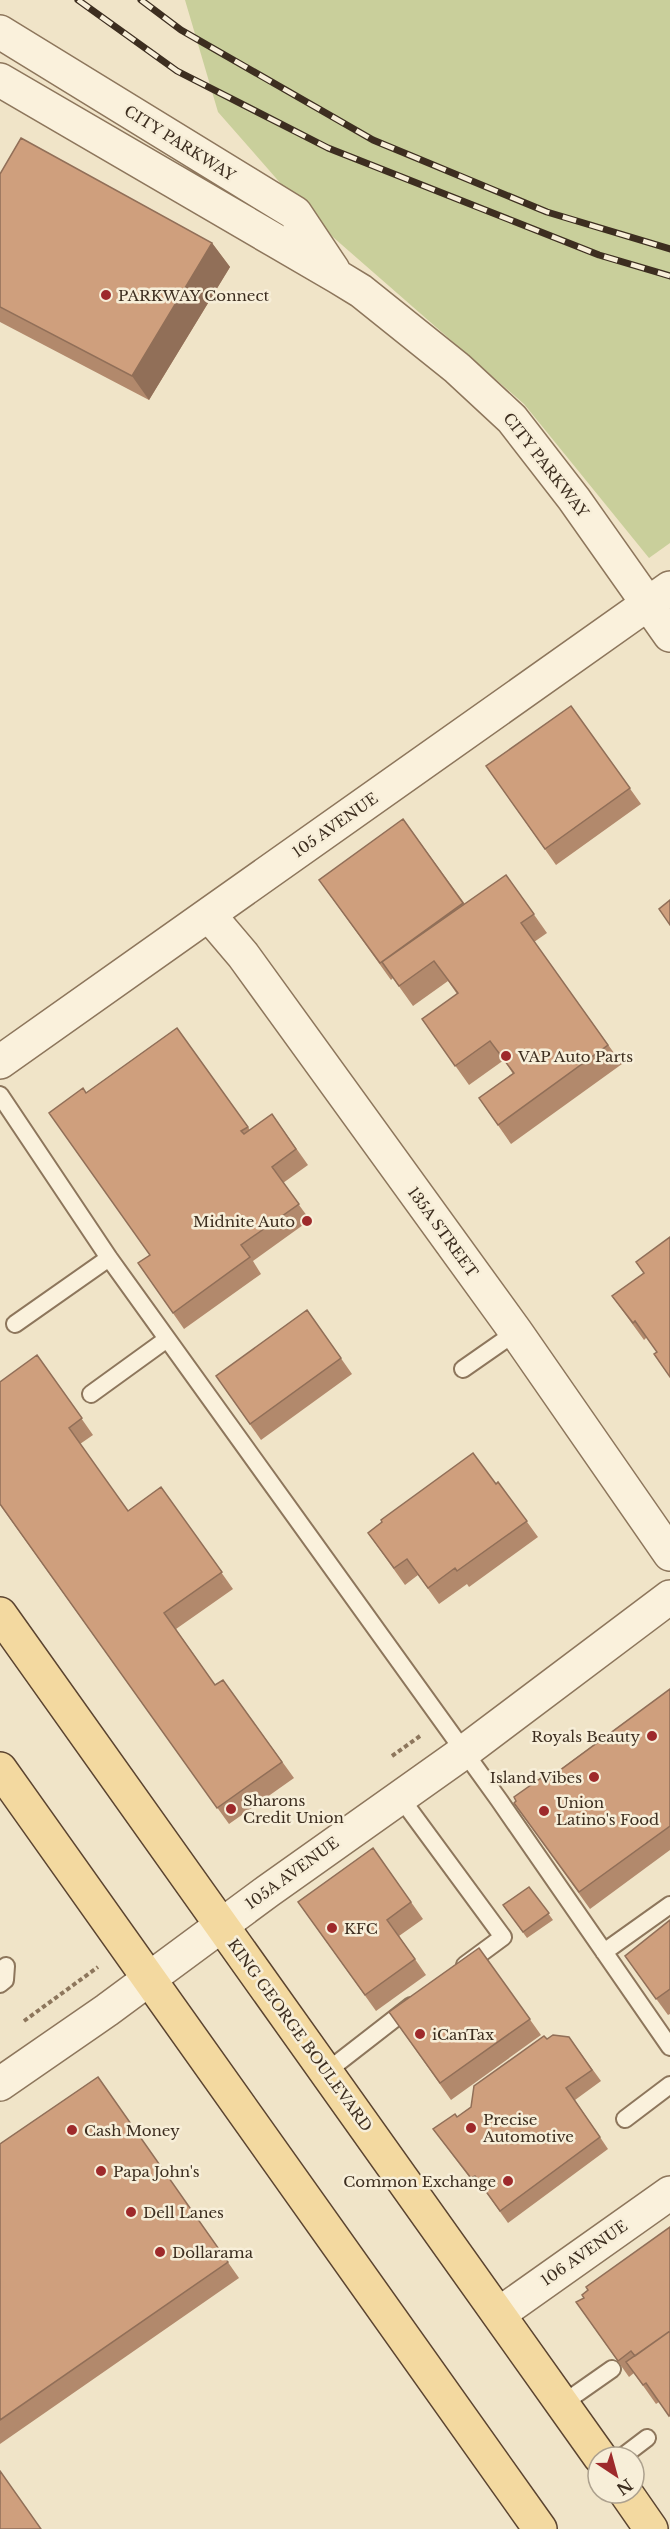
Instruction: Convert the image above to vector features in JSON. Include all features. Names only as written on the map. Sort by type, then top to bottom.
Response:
[{"type":"main road","name":"KING GEORGE BOULEVARD","points":[[0,1614],[591,2445]]},
{"type":"main road","points":[[0,1769],[540,2529]]},
{"type":"main road","points":[[634,2505],[651,2529]]},
{"type":"street","name":"CITY PARKWAY","points":[[0,32],[295,213],[338,277]]},
{"type":"street","name":"CITY PARKWAY","points":[[0,80],[361,291],[457,368],[512,419],[574,500],[659,596],[670,635]]},
{"type":"street","name":"105 AVENUE","points":[[0,1062],[659,596]]},
{"type":"street","name":"135A STREET","points":[[209,915],[243,955],[516,1332],[670,1554]]},
{"type":"street","name":"105A AVENUE","points":[[0,2084],[464,1752],[670,1597]]},
{"type":"street","name":"106 AVENUE","points":[[499,2314],[670,2193]]},
{"type":"lane","points":[[0,1095],[109,1258],[464,1752],[670,2047]]},
{"type":"lane","points":[[15,1324],[109,1258]]},
{"type":"lane","points":[[463,1369],[516,1332]]},
{"type":"lane","points":[[91,1394],[167,1339]]},
{"type":"lane","points":[[400,1797],[504,1937],[451,1975]]},
{"type":"lane","points":[[604,1952],[670,1905]]},
{"type":"lane","points":[[0,1984],[5,1980],[6,1966]]},
{"type":"lane","points":[[326,2072],[423,1997]]},
{"type":"lane","points":[[625,2119],[670,2085]]},
{"type":"lane","points":[[562,2404],[612,2369]]},
{"type":"lane","points":[[637,2445],[646,2438]]},
{"type":"green space","points":[[185,0],[670,0],[670,543],[649,558],[524,404],[310,217],[218,112]]},
{"type":"building","name":"PARKWAY Connect","points":[[21,138],[212,243],[132,376],[0,307],[0,174]]},
{"type":"building","points":[[571,706],[630,788],[545,849],[486,766]]},
{"type":"building","points":[[403,819],[463,903],[380,963],[319,880]]},
{"type":"building","points":[[506,875],[534,914],[521,923],[608,1045],[498,1125],[479,1098],[514,1073],[490,1041],[455,1066],[422,1019],[458,993],[434,961],[399,986],[382,962]]},
{"type":"building","points":[[670,900],[670,925],[659,909]]},
{"type":"building","points":[[177,1028],[248,1127],[241,1131],[244,1134],[272,1114],[296,1149],[272,1167],[299,1204],[241,1245],[250,1257],[173,1313],[138,1263],[150,1255],[49,1113],[83,1088],[86,1093]]},
{"type":"building","points":[[670,1237],[670,1377],[654,1354],[657,1352],[635,1321],[633,1323],[612,1296],[644,1273],[636,1262]]},
{"type":"building","points":[[307,1310],[341,1358],[250,1424],[216,1376]]},
{"type":"building","points":[[37,1355],[82,1418],[69,1428],[128,1511],[161,1487],[222,1572],[164,1613],[215,1685],[223,1680],[282,1762],[217,1808],[0,1504],[0,1382]]},
{"type":"building","points":[[473,1453],[527,1521],[457,1571],[455,1568],[428,1588],[407,1559],[394,1568],[368,1533],[382,1522],[381,1520]]},
{"type":"building","points":[[670,1689],[670,1826],[579,1892],[514,1803],[516,1801],[514,1797],[541,1778],[544,1782]]},
{"type":"building","points":[[373,1848],[411,1902],[387,1920],[415,1959],[365,1995],[298,1902]]},
{"type":"building","points":[[529,1887],[549,1913],[523,1932],[503,1905]]},
{"type":"building","points":[[670,1920],[670,1989],[656,1999],[625,1956]]},
{"type":"building","points":[[479,1948],[530,2019],[440,2083],[389,2012]]},
{"type":"building","points":[[553,2035],[569,2037],[592,2070],[566,2088],[600,2137],[500,2211],[475,2176],[471,2178],[433,2129],[455,2114],[457,2117],[471,2107],[474,2086],[544,2036],[547,2039]]},
{"type":"building","points":[[98,2077],[228,2262],[0,2420],[0,2144]]},
{"type":"building","points":[[670,2227],[670,2331],[635,2356],[631,2351],[618,2361],[576,2302],[584,2298],[582,2295],[588,2290],[586,2287]]},
{"type":"building","points":[[670,2331],[669,2416],[646,2383],[643,2385],[626,2362]]},
{"type":"building","points":[[0,2471],[41,2529],[0,2529]]},
{"type":"railway","points":[[78,0],[177,71],[328,148],[599,255],[670,276]]},
{"type":"railway","points":[[141,0],[181,30],[373,140],[547,212],[670,249]]},
{"type":"place","name":"PARKWAY Connect","points":[[106,295]]},
{"type":"place","name":"VAP Auto Parts","points":[[506,1056]]},
{"type":"place","name":"Midnite Auto","points":[[307,1221]]},
{"type":"place","name":"Royals Beauty","points":[[652,1736]]},
{"type":"place","name":"Island Vibes","points":[[594,1777]]},
{"type":"place","name":"Sharons Credit Union","points":[[231,1809]]},
{"type":"place","name":"Union Latino's Food","points":[[544,1811]]},
{"type":"place","name":"KFC","points":[[332,1928]]},
{"type":"place","name":"iCanTax","points":[[420,2034]]},
{"type":"place","name":"Precise Automotive","points":[[471,2128]]},
{"type":"place","name":"Cash Money","points":[[72,2130]]},
{"type":"place","name":"Papa John's","points":[[101,2171]]},
{"type":"place","name":"Common Exchange","points":[[508,2181]]},
{"type":"place","name":"Dell Lanes","points":[[131,2212]]},
{"type":"place","name":"Dollarama","points":[[160,2252]]}]
